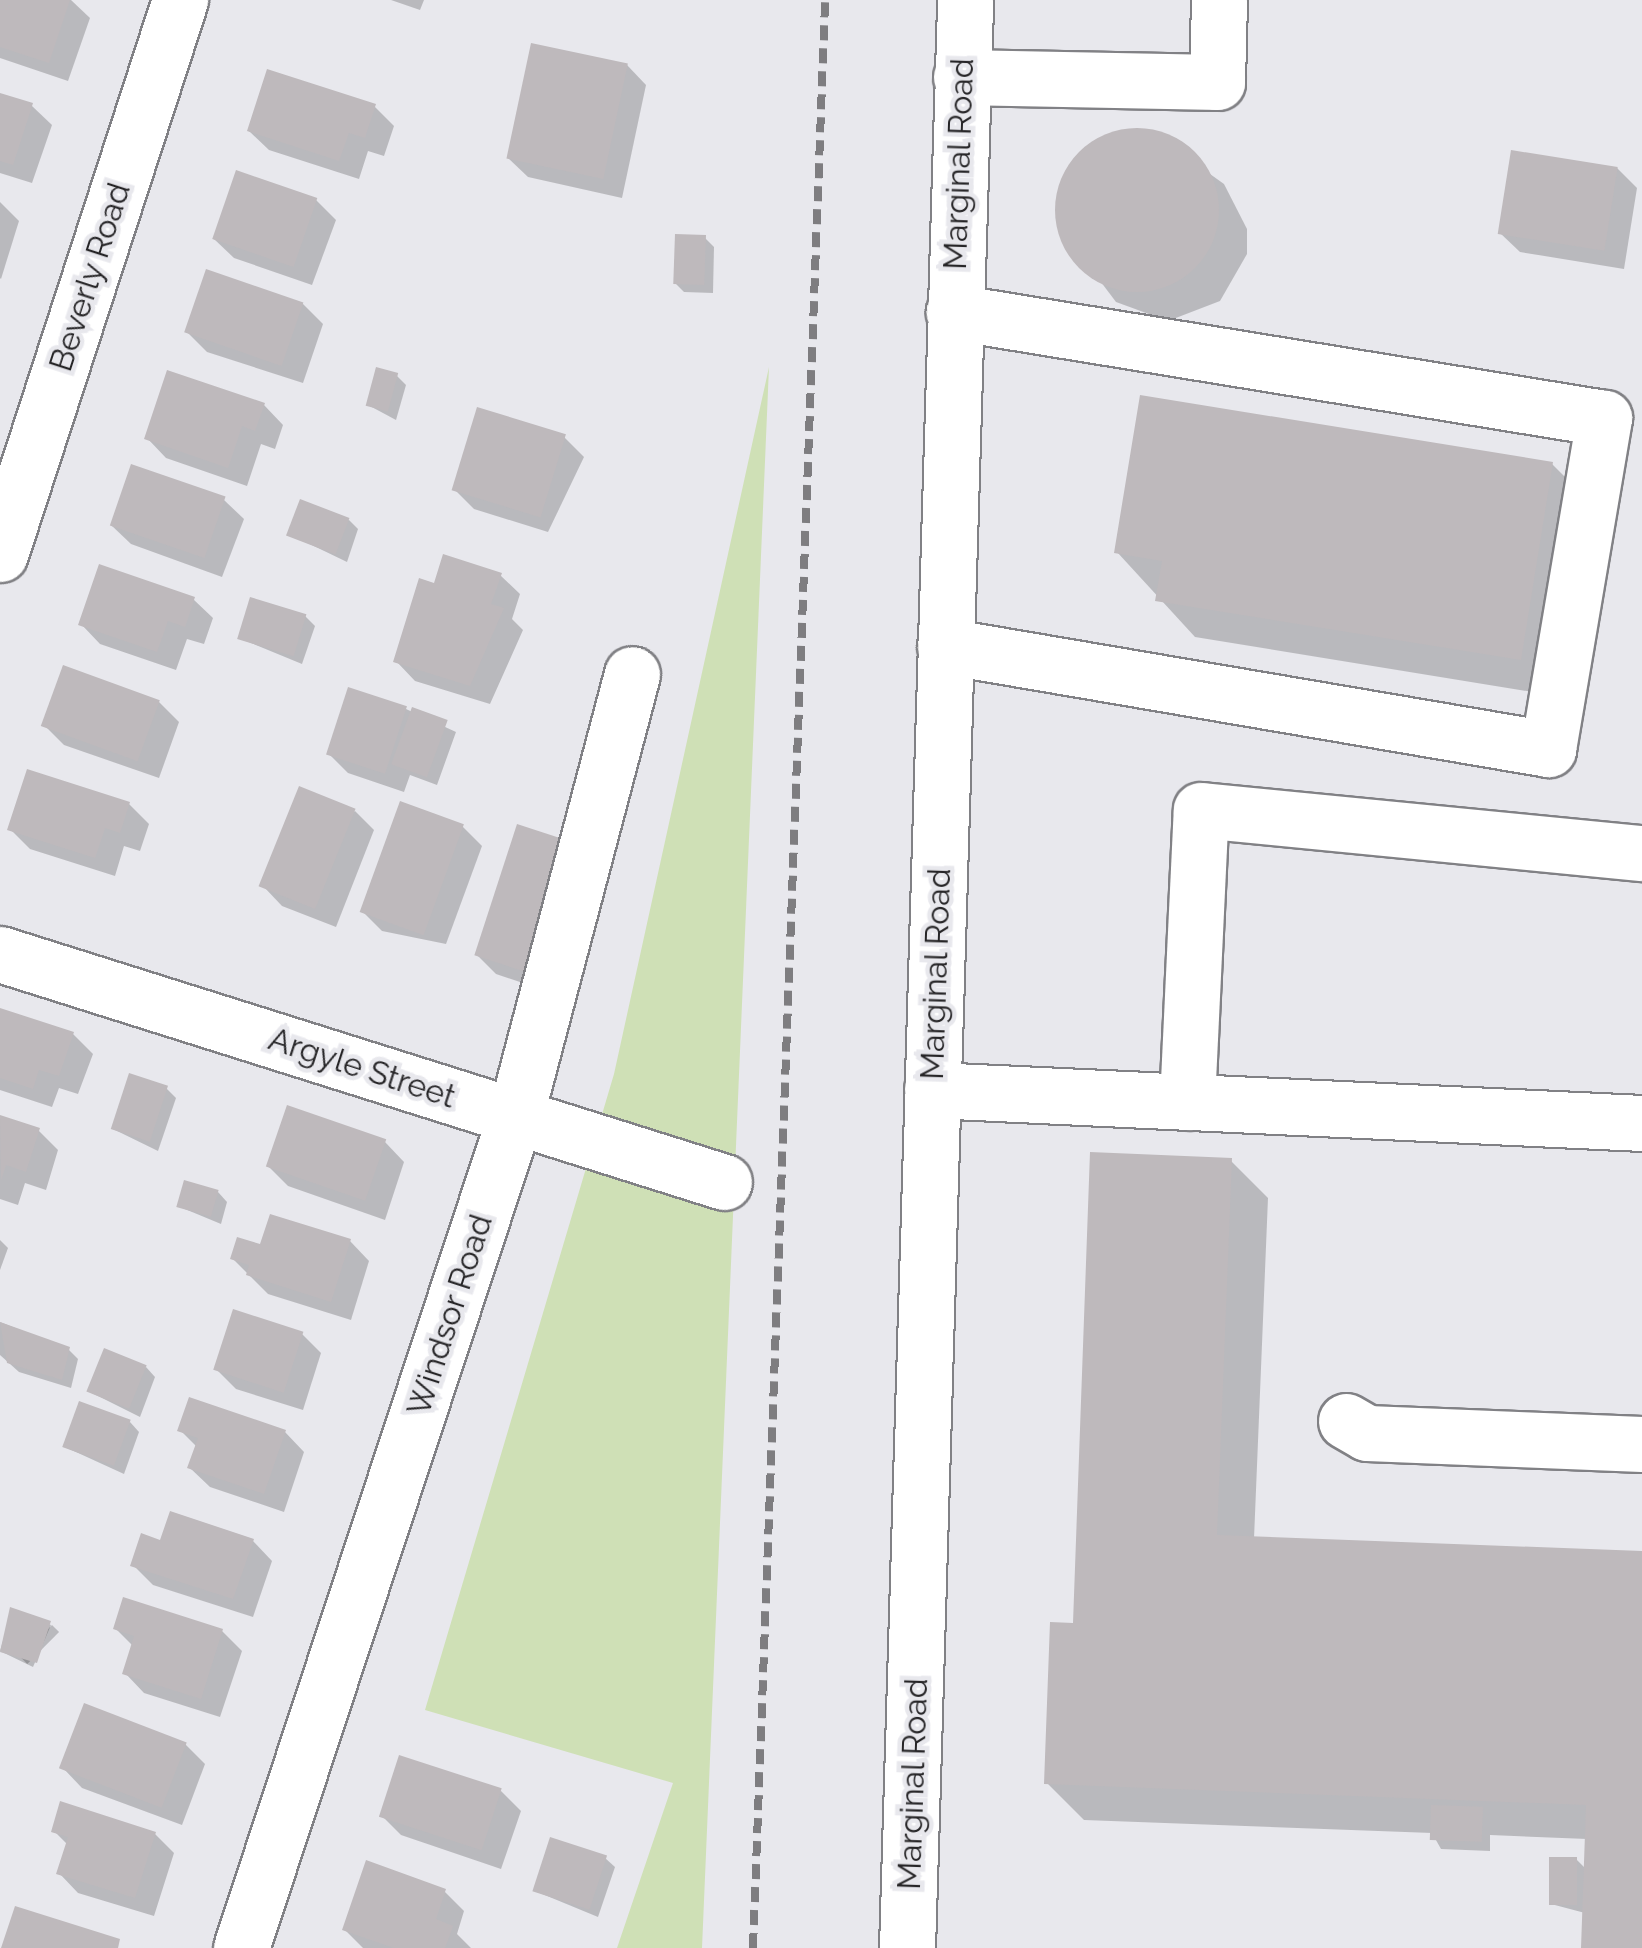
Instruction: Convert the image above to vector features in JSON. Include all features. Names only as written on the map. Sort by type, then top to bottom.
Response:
[{"type":"street","name":"Beverly Road","points":[[0,554],[180,0]]},
{"type":"street","name":"Marginal Road","points":[[907,1948],[964,0]]},
{"type":"street","points":[[961,78],[1217,82],[1219,0]]},
{"type":"street","points":[[945,646],[1548,749],[1604,418],[954,312]]},
{"type":"street","name":"Windsor Road","points":[[241,1948],[516,1117],[632,674]]},
{"type":"street","points":[[1187,1102],[1201,810],[1642,853]]},
{"type":"street","name":"Argyle Street","points":[[0,954],[724,1182]]},
{"type":"street","points":[[932,1090],[1642,1123]]},
{"type":"street","points":[[1346,1421],[1367,1433],[1642,1444]]},
{"type":"green space","points":[[769,367],[702,1948],[617,1948],[673,1783],[425,1710],[614,1074]]},
{"type":"building","points":[[0,0],[70,0],[49,63],[0,47]]},
{"type":"building","points":[[531,43],[628,64],[603,179],[506,158]]},
{"type":"building","points":[[267,69],[376,104],[365,138],[349,133],[339,161],[247,131]]},
{"type":"building","points":[[0,93],[33,103],[13,165],[0,161]]},
{"type":"building","points":[[1137,128],[1168,134],[1195,152],[1213,179],[1219,210],[1213,241],[1195,268],[1168,286],[1137,292],[1106,286],[1079,268],[1061,241],[1055,210],[1061,179],[1079,152],[1106,134]]},
{"type":"building","points":[[1511,150],[1618,167],[1604,251],[1498,234]]},
{"type":"building","points":[[236,170],[317,198],[294,267],[212,239]]},
{"type":"building","points":[[675,234],[706,235],[704,285],[673,284]]},
{"type":"building","points":[[206,269],[303,303],[282,366],[184,332]]},
{"type":"building","points":[[376,367],[398,373],[388,412],[366,406]]},
{"type":"building","points":[[167,370],[265,403],[255,431],[242,426],[228,468],[144,439]]},
{"type":"building","points":[[1140,395],[1553,462],[1521,660],[1155,601],[1162,561],[1114,553]]},
{"type":"building","points":[[477,407],[566,434],[541,517],[452,490]]},
{"type":"building","points":[[131,464],[226,497],[204,558],[110,525]]},
{"type":"building","points":[[300,499],[349,518],[336,554],[286,535]]},
{"type":"building","points":[[443,554],[502,573],[491,604],[504,608],[470,686],[393,662],[419,578],[434,583]]},
{"type":"building","points":[[99,564],[195,597],[185,627],[168,621],[157,652],[78,625]]},
{"type":"building","points":[[250,597],[306,614],[294,656],[237,639]]},
{"type":"building","points":[[63,665],[160,700],[138,761],[41,726]]},
{"type":"building","points":[[348,687],[407,706],[385,774],[326,755]]},
{"type":"building","points":[[412,707],[448,720],[427,777],[391,764]]},
{"type":"building","points":[[27,769],[130,802],[120,833],[105,828],[95,858],[7,830]]},
{"type":"building","points":[[299,786],[356,809],[315,909],[259,886]]},
{"type":"building","points":[[400,801],[464,824],[424,935],[360,912]]},
{"type":"building","points":[[517,824],[580,844],[537,976],[474,955]]},
{"type":"building","points":[[0,1008],[74,1032],[59,1076],[39,1070],[33,1089],[0,1078]]},
{"type":"building","points":[[129,1073],[168,1086],[150,1142],[111,1129]]},
{"type":"building","points":[[287,1105],[386,1139],[365,1201],[266,1166]]},
{"type":"building","points":[[0,1115],[40,1128],[26,1172],[6,1165],[1,1180]]},
{"type":"building","points":[[1090,1152],[1232,1158],[1217,1535],[1642,1551],[1642,1948],[1581,1948],[1586,1805],[1044,1784],[1050,1622],[1073,1623]]},
{"type":"building","points":[[184,1180],[219,1190],[211,1217],[176,1207]]},
{"type":"building","points":[[270,1214],[351,1239],[331,1302],[246,1275],[249,1265],[230,1259],[237,1237],[260,1244]]},
{"type":"building","points":[[233,1309],[303,1332],[284,1393],[213,1370]]},
{"type":"building","points":[[0,1322],[70,1347],[62,1380],[7,1363]]},
{"type":"building","points":[[104,1348],[147,1365],[129,1409],[86,1392]]},
{"type":"building","points":[[189,1397],[286,1430],[264,1494],[187,1468],[198,1438],[177,1431]]},
{"type":"building","points":[[79,1401],[131,1420],[114,1466],[62,1447]]},
{"type":"building","points":[[170,1511],[254,1539],[233,1599],[130,1566],[141,1533],[160,1540]]},
{"type":"building","points":[[123,1597],[223,1629],[201,1699],[122,1674],[134,1636],[113,1629]]},
{"type":"building","points":[[10,1607],[51,1621],[37,1663],[0,1652]]},
{"type":"building","points":[[84,1703],[187,1742],[162,1808],[59,1768]]},
{"type":"building","points":[[399,1755],[502,1788],[482,1850],[379,1817]]},
{"type":"building","points":[[60,1801],[156,1832],[135,1898],[56,1874],[68,1837],[51,1832]]},
{"type":"building","points":[[1431,1805],[1483,1807],[1482,1842],[1430,1840]]},
{"type":"building","points":[[550,1837],[607,1856],[589,1910],[532,1891]]},
{"type":"building","points":[[1549,1857],[1577,1857],[1577,1905],[1549,1905]]},
{"type":"building","points":[[366,1860],[446,1889],[436,1919],[453,1926],[445,1948],[394,1948],[342,1930]]},
{"type":"building","points":[[15,1906],[120,1939],[118,1948],[1,1948]]},
{"type":"railway","points":[[753,1948],[825,0]]}]
